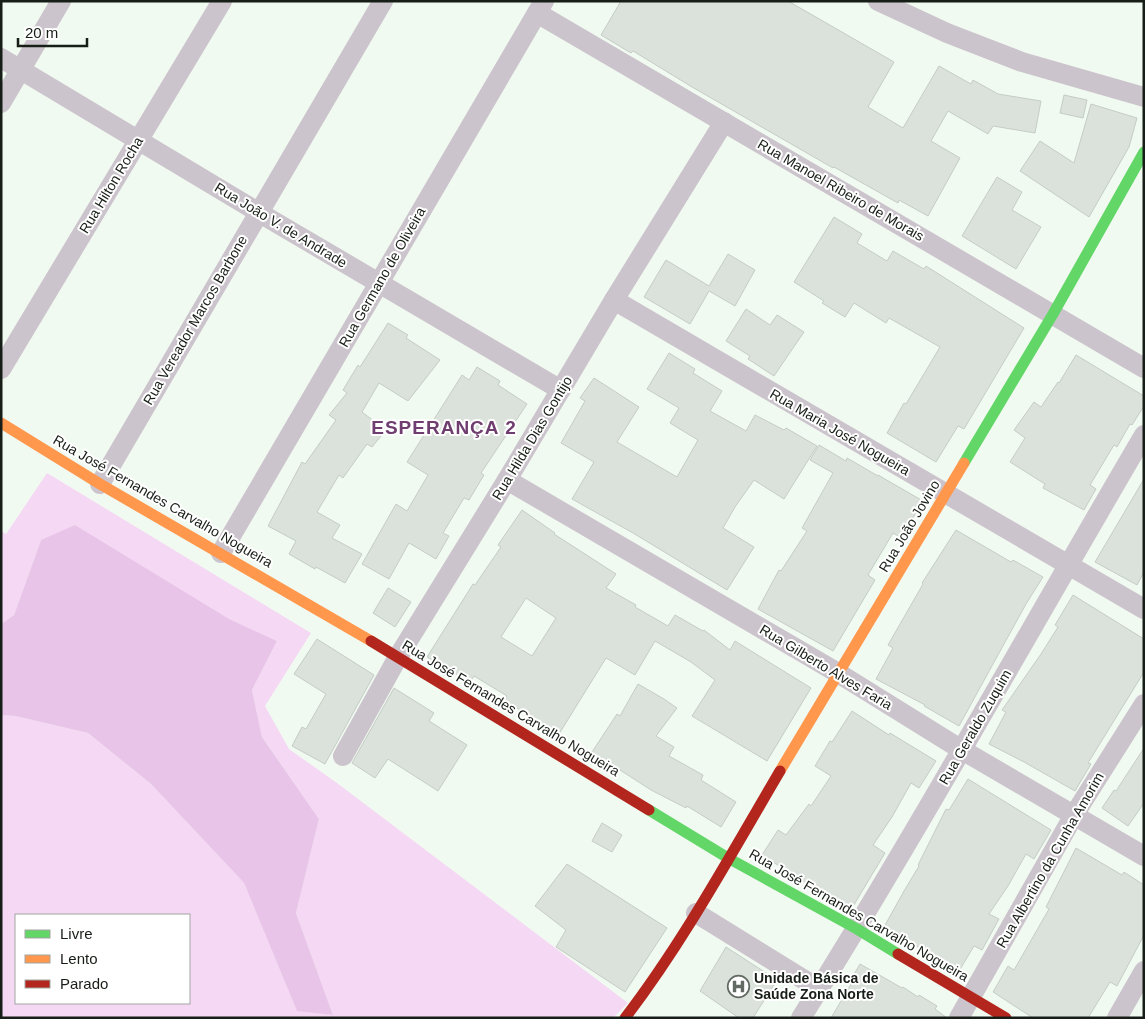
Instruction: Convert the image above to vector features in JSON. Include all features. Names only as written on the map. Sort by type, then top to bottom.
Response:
[{"type":"street","points":[[1,103],[62,1]]},
{"type":"street","name":"Rua Hilton Rocha","points":[[1,369],[222,1]]},
{"type":"street","name":"Rua Vereador Marcos Barbone","points":[[100,484],[383,1]]},
{"type":"street","points":[[878,1],[947,33],[1022,62],[1144,97]]},
{"type":"street","name":"Rua Manoel Ribeiro de Morais","points":[[541,7],[724,122],[1144,368]]},
{"type":"street","name":"Rua Germano de Oliveira","points":[[221,553],[541,7]]},
{"type":"street","name":"Rua João V. de Andrade","points":[[1,58],[561,390]]},
{"type":"street","name":"Rua Hilda Dias Gontijo","points":[[343,756],[398,657],[508,480],[614,300],[724,122]]},
{"type":"street","name":"Rua João Jovino","points":[[625,1018],[644,993],[696,913],[1054,314],[1144,152]]},
{"type":"street","name":"Rua Maria José Nogueira","points":[[614,300],[1144,610]]},
{"type":"street","name":"Rua José Fernandes Carvalho Nogueira","points":[[1,423],[100,484],[398,657],[728,858],[857,929],[1006,1018]]},
{"type":"street","name":"Rua Geraldo Zuquim","points":[[801,1018],[857,929],[1144,434]]},
{"type":"street","name":"Rua Gilberto Alves Faria","points":[[508,480],[838,673],[962,750],[1144,856]]},
{"type":"street","name":"Rua Albertino da Cunha Amorim","points":[[959,1018],[1074,815],[1144,704]]},
{"type":"street","points":[[696,913],[819,989]]},
{"type":"street","points":[[1117,1018],[1144,971]]},
{"type":"shaded area","points":[[47,473],[311,633],[265,706],[289,749],[337,783],[628,1003],[613,1018],[1,1018],[1,715],[15,716],[88,733],[151,784],[244,883],[297,1010],[333,1015],[296,913],[319,819],[262,737],[252,690],[277,641],[41,540],[14,615],[1,624],[1,531],[6,534]]},
{"type":"shaded area","points":[[75,525],[229,619],[277,641],[252,690],[262,737],[319,819],[296,913],[333,1015],[297,1011],[244,883],[151,784],[88,733],[15,716],[1,715],[1,624],[14,615],[41,540]]},
{"type":"building","points":[[621,1],[788,1],[894,62],[868,107],[903,128],[939,66],[971,84],[973,80],[998,94],[1041,101],[1035,133],[993,126],[988,134],[948,111],[931,141],[960,158],[928,216],[899,200],[898,203],[833,168],[633,51],[631,53],[601,35]]},
{"type":"building","points":[[1064,95],[1087,100],[1083,118],[1060,113]]},
{"type":"building","points":[[1091,104],[1137,118],[1129,147],[1089,217],[1020,171],[1040,141],[1074,163]]},
{"type":"building","points":[[997,177],[1022,192],[1012,210],[1041,227],[1016,269],[962,236]]},
{"type":"building","points":[[834,217],[862,234],[857,243],[887,261],[893,251],[924,269],[926,266],[1024,328],[964,429],[958,426],[936,462],[887,433],[940,347],[889,318],[886,323],[854,303],[845,317],[794,282]]},
{"type":"building","points":[[728,254],[755,270],[735,306],[709,291],[690,324],[644,297],[666,260],[709,286]]},
{"type":"building","points":[[746,309],[770,325],[777,315],[804,332],[774,376],[748,359],[750,356],[726,341]]},
{"type":"building","points":[[388,323],[408,335],[406,338],[440,360],[408,401],[379,383],[362,412],[386,430],[372,447],[367,444],[343,478],[339,475],[317,512],[340,525],[332,538],[362,554],[345,583],[289,554],[296,541],[268,526],[302,462],[305,464],[336,420],[329,415],[347,393],[343,390]]},
{"type":"building","points":[[669,353],[695,369],[693,373],[722,391],[710,411],[746,431],[755,415],[784,430],[786,428],[817,446],[784,499],[754,480],[735,507],[723,528],[754,547],[727,590],[633,533],[572,499],[594,462],[561,443],[585,401],[580,398],[594,378],[639,407],[617,442],[677,477],[698,440],[670,423],[679,408],[647,389]]},
{"type":"building","points":[[1076,355],[1144,396],[1144,406],[1132,425],[1130,424],[1117,447],[1114,445],[1090,485],[1096,489],[1084,510],[1043,488],[1045,484],[1010,462],[1025,438],[1014,430],[1034,402],[1041,407],[1059,383]]},
{"type":"building","points":[[477,367],[500,381],[498,385],[527,404],[481,473],[484,475],[469,500],[464,498],[443,533],[449,536],[436,559],[409,543],[389,579],[362,564],[396,504],[407,511],[428,475],[407,462],[462,375],[469,380]]},
{"type":"building","points":[[819,445],[846,461],[847,458],[923,501],[901,538],[893,533],[868,575],[875,580],[833,651],[758,609],[779,570],[781,571],[807,531],[802,528],[833,473],[810,460]]},
{"type":"building","points":[[1144,479],[1144,572],[1137,585],[1095,562]]},
{"type":"building","points":[[522,510],[554,534],[616,574],[606,588],[636,605],[635,607],[668,626],[675,615],[704,630],[730,650],[735,641],[811,688],[767,761],[692,716],[715,680],[691,662],[655,641],[635,675],[606,658],[559,734],[504,700],[507,696],[474,676],[470,682],[427,657],[473,584],[475,585],[501,547],[498,545]],"holes":[[[526,598],[556,618],[532,656],[501,637]]]},
{"type":"building","points":[[956,530],[1011,562],[1013,560],[1043,577],[1026,604],[959,726],[925,705],[876,679],[893,648],[888,645],[922,583]]},
{"type":"building","points":[[388,588],[411,602],[395,627],[373,613]]},
{"type":"building","points":[[1073,595],[1144,639],[1144,672],[1088,763],[1091,764],[1075,791],[989,744],[1006,712],[1002,710],[1058,627],[1055,625]]},
{"type":"building","points":[[317,639],[374,675],[325,764],[292,746],[302,727],[306,729],[326,694],[294,674]]},
{"type":"building","points":[[638,684],[677,708],[656,736],[674,747],[669,756],[703,775],[701,780],[736,802],[721,827],[687,806],[686,808],[651,790],[592,752],[617,714],[620,716]]},
{"type":"building","points":[[394,688],[434,713],[429,721],[467,745],[438,791],[388,759],[375,778],[352,763]]},
{"type":"building","points":[[852,711],[889,735],[890,733],[936,761],[919,788],[911,783],[892,817],[873,845],[885,853],[852,908],[811,886],[762,855],[778,830],[786,835],[809,804],[811,806],[831,776],[815,766],[830,741],[832,742]]},
{"type":"building","points":[[1144,748],[1144,803],[1128,826],[1102,808],[1114,790],[1116,791]]},
{"type":"building","points":[[968,779],[1051,830],[1034,859],[1026,854],[989,914],[999,919],[982,950],[974,946],[959,971],[884,927],[919,866],[946,809],[949,810]]},
{"type":"building","points":[[602,823],[622,835],[612,852],[592,841]]},
{"type":"building","points":[[1076,848],[1122,875],[1124,872],[1144,885],[1144,935],[1117,986],[1110,982],[1088,1018],[1033,1018],[993,992],[1008,966],[1014,970],[1049,909],[1046,907]]},
{"type":"building","points":[[567,864],[667,928],[625,992],[556,947],[566,930],[535,906]]},
{"type":"building","name":"Unidade Básica de Saúde Zona Norte","points":[[726,947],[777,980],[753,1018],[739,1018],[700,991]]},
{"type":"building","points":[[860,964],[937,1006],[935,1009],[947,1018],[831,1018],[851,984],[849,983]]},
{"type":"traffic: fast","points":[[964,463],[1053,314],[1144,152]]},
{"type":"traffic: fast","points":[[649,810],[728,858],[857,929],[898,954]]},
{"type":"traffic: slow","points":[[1,423],[100,484],[371,641]]},
{"type":"traffic: slow","points":[[780,771],[964,463]]},
{"type":"traffic: jam","points":[[371,641],[649,810]]},
{"type":"traffic: jam","points":[[625,1018],[647,989],[687,928],[780,771]]},
{"type":"traffic: jam","points":[[898,954],[1006,1018]]},
{"type":"place","name":"Unidade Básica de Saúde Zona Norte","points":[[738,986]]},
{"type":"district","name":"ESPERANÇA 2","points":[[444,427]]}]
